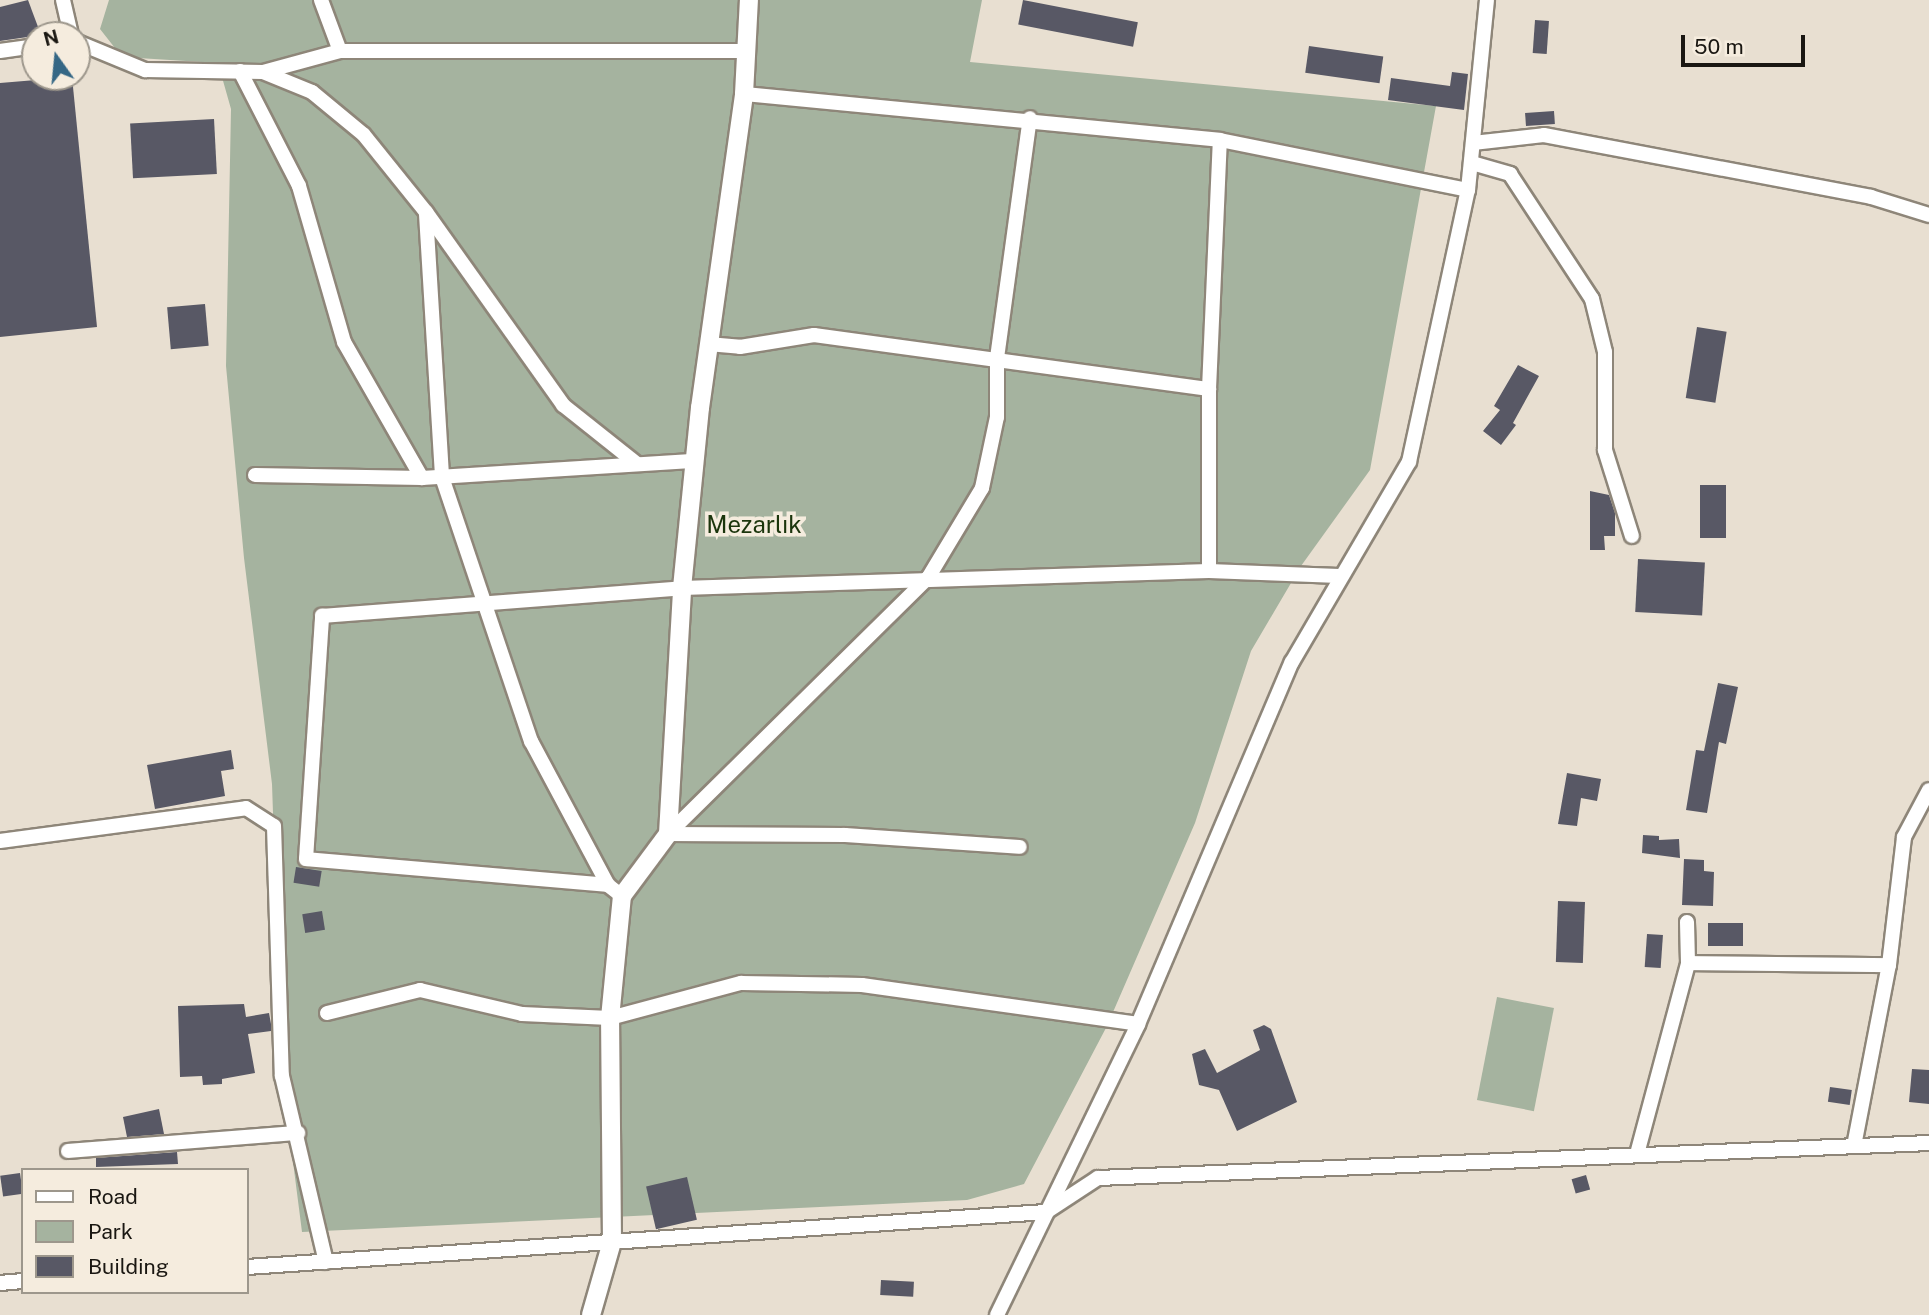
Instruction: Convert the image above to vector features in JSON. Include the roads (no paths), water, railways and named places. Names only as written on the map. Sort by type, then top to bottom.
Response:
[{"type":"street","points":[[63,0],[68,21]]},
{"type":"street","points":[[321,0],[340,51]]},
{"type":"street","points":[[668,834],[681,588],[708,344],[744,94],[748,0]]},
{"type":"street","points":[[997,1315],[1138,1024],[1292,662],[1339,576],[1409,462],[1468,190],[1487,0]]},
{"type":"street","points":[[0,51],[21,48]]},
{"type":"street","points":[[91,49],[145,70],[263,72],[340,51],[744,51]]},
{"type":"street","points":[[240,71],[299,186],[344,342],[422,478]]},
{"type":"street","points":[[263,72],[312,92],[364,135],[426,212],[563,405],[636,463]]},
{"type":"street","points":[[744,94],[1030,118],[1220,140],[1468,190]]},
{"type":"street","points":[[615,890],[668,834],[928,578],[982,488],[997,416],[997,358],[1030,118]]},
{"type":"street","points":[[1473,143],[1544,135],[1871,197],[1929,215]]},
{"type":"street","points":[[1209,570],[1209,389],[1220,140]]},
{"type":"street","points":[[1472,163],[1510,174],[1592,299],[1605,352],[1605,450],[1632,536]]},
{"type":"street","points":[[426,212],[442,477],[531,741],[615,890],[610,1018],[612,1242],[591,1315]]},
{"type":"street","points":[[708,344],[740,347],[814,335],[1209,389]]},
{"type":"street","points":[[254,475],[422,478],[695,461]]},
{"type":"street","points":[[615,890],[306,859],[322,616],[484,606],[681,588],[928,578],[1209,570],[1339,576]]},
{"type":"street","points":[[1854,1146],[1889,965],[1904,837],[1929,790]]},
{"type":"street","points":[[0,841],[246,808],[274,826],[282,1076],[298,1133],[326,1262]]},
{"type":"street","points":[[668,834],[845,835],[1020,847]]},
{"type":"street","points":[[1637,1154],[1688,963],[1686,922]]},
{"type":"street","points":[[1688,963],[1889,965]]},
{"type":"street","points":[[327,1013],[420,990],[522,1014],[610,1018],[741,983],[862,985],[1138,1024]]},
{"type":"street","points":[[68,1151],[298,1133]]},
{"type":"street","points":[[248,1267],[1046,1212],[1098,1178],[1929,1143]]},
{"type":"street","points":[[0,1283],[21,1281]]},
{"type":"park label","name":"Mezarlık","points":[[754,525]]}]
